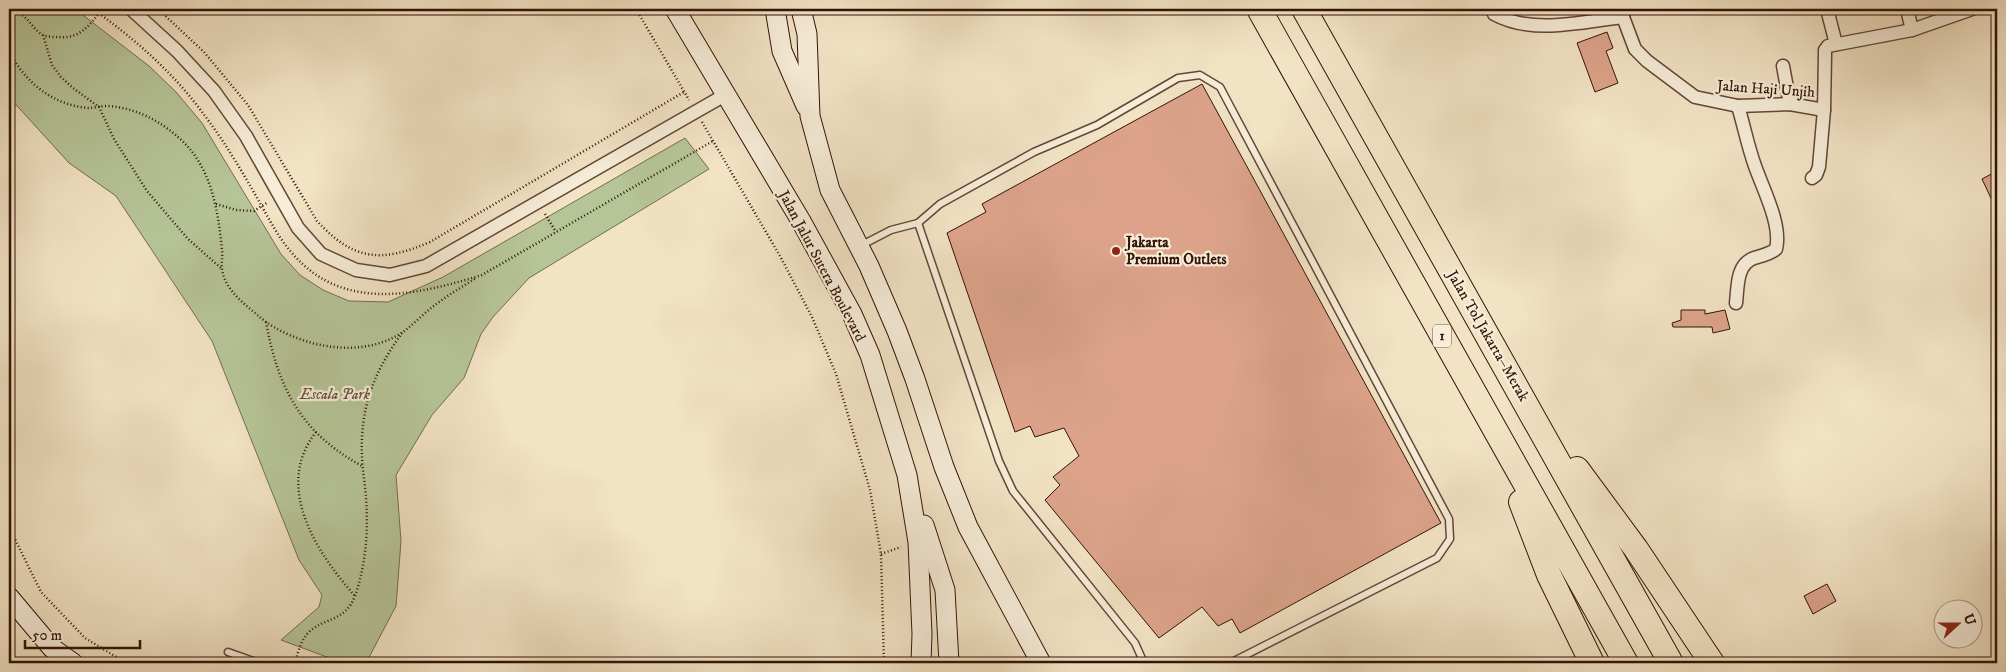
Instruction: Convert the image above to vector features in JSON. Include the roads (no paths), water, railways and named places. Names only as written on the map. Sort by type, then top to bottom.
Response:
[{"type":"highway","name":"1","points":[[1259,9],[1626,663]]},
{"type":"highway","name":"Jalan Tol Jakarta–Merak","points":[[1304,9],[1671,663]]},
{"type":"highway","points":[[1514,382],[1636,549],[1712,663]]},
{"type":"highway","points":[[1494,430],[1549,574],[1592,663]]},
{"type":"main road","name":"Jalan Jalur Sutera Boulevard","points":[[675,9],[801,222],[852,314],[870,355],[907,474],[918,542],[922,634],[921,663]]},
{"type":"main road","points":[[775,9],[782,51],[810,116],[830,190],[859,246],[897,331],[944,467],[968,527],[1041,663]]},
{"type":"main road","points":[[801,9],[807,34],[810,116]]},
{"type":"main road","points":[[907,474],[945,590],[958,663]]},
{"type":"main road","points":[[945,590],[948,663]]},
{"type":"main road","points":[[9,597],[52,648],[73,663]]},
{"type":"main road","points":[[1008,602],[1025,642],[1028,663]]},
{"type":"street","points":[[131,9],[177,51],[214,91],[246,136],[298,228],[321,254],[356,270],[390,275],[426,266],[725,95]]},
{"type":"street","points":[[1827,9],[1836,44],[1912,30],[1972,9]]},
{"type":"street","points":[[1907,9],[1912,30]]},
{"type":"street","points":[[1494,14],[1507,22],[1544,26],[1621,13]]},
{"type":"street","name":"Jalan Haji Unjih","points":[[1621,13],[1631,41],[1640,55],[1687,92],[1701,100],[1738,106],[1790,104],[1824,110],[1825,50],[1828,46],[1836,44]]},
{"type":"street","points":[[1783,66],[1790,104]]},
{"type":"street","points":[[1736,303],[1742,266],[1747,261],[1772,252],[1776,248],[1778,237],[1754,165],[1738,106]]},
{"type":"street","points":[[1812,178],[1816,175],[1818,167],[1824,110]]},
{"type":"lane","points":[[859,246],[891,230],[918,223],[940,204],[1034,152],[1097,125],[1178,78],[1200,75],[1220,87],[1449,519],[1450,539],[1437,558],[1230,663]]},
{"type":"lane","points":[[918,223],[999,461],[1013,491],[1135,643],[1144,663]]},
{"type":"lane","points":[[228,652],[259,663]]},
{"type":"place","name":"Jakarta Premium Outlets","points":[[1116,251]]},
{"type":"park label","name":"Escala Park","points":[[335,394]]}]
